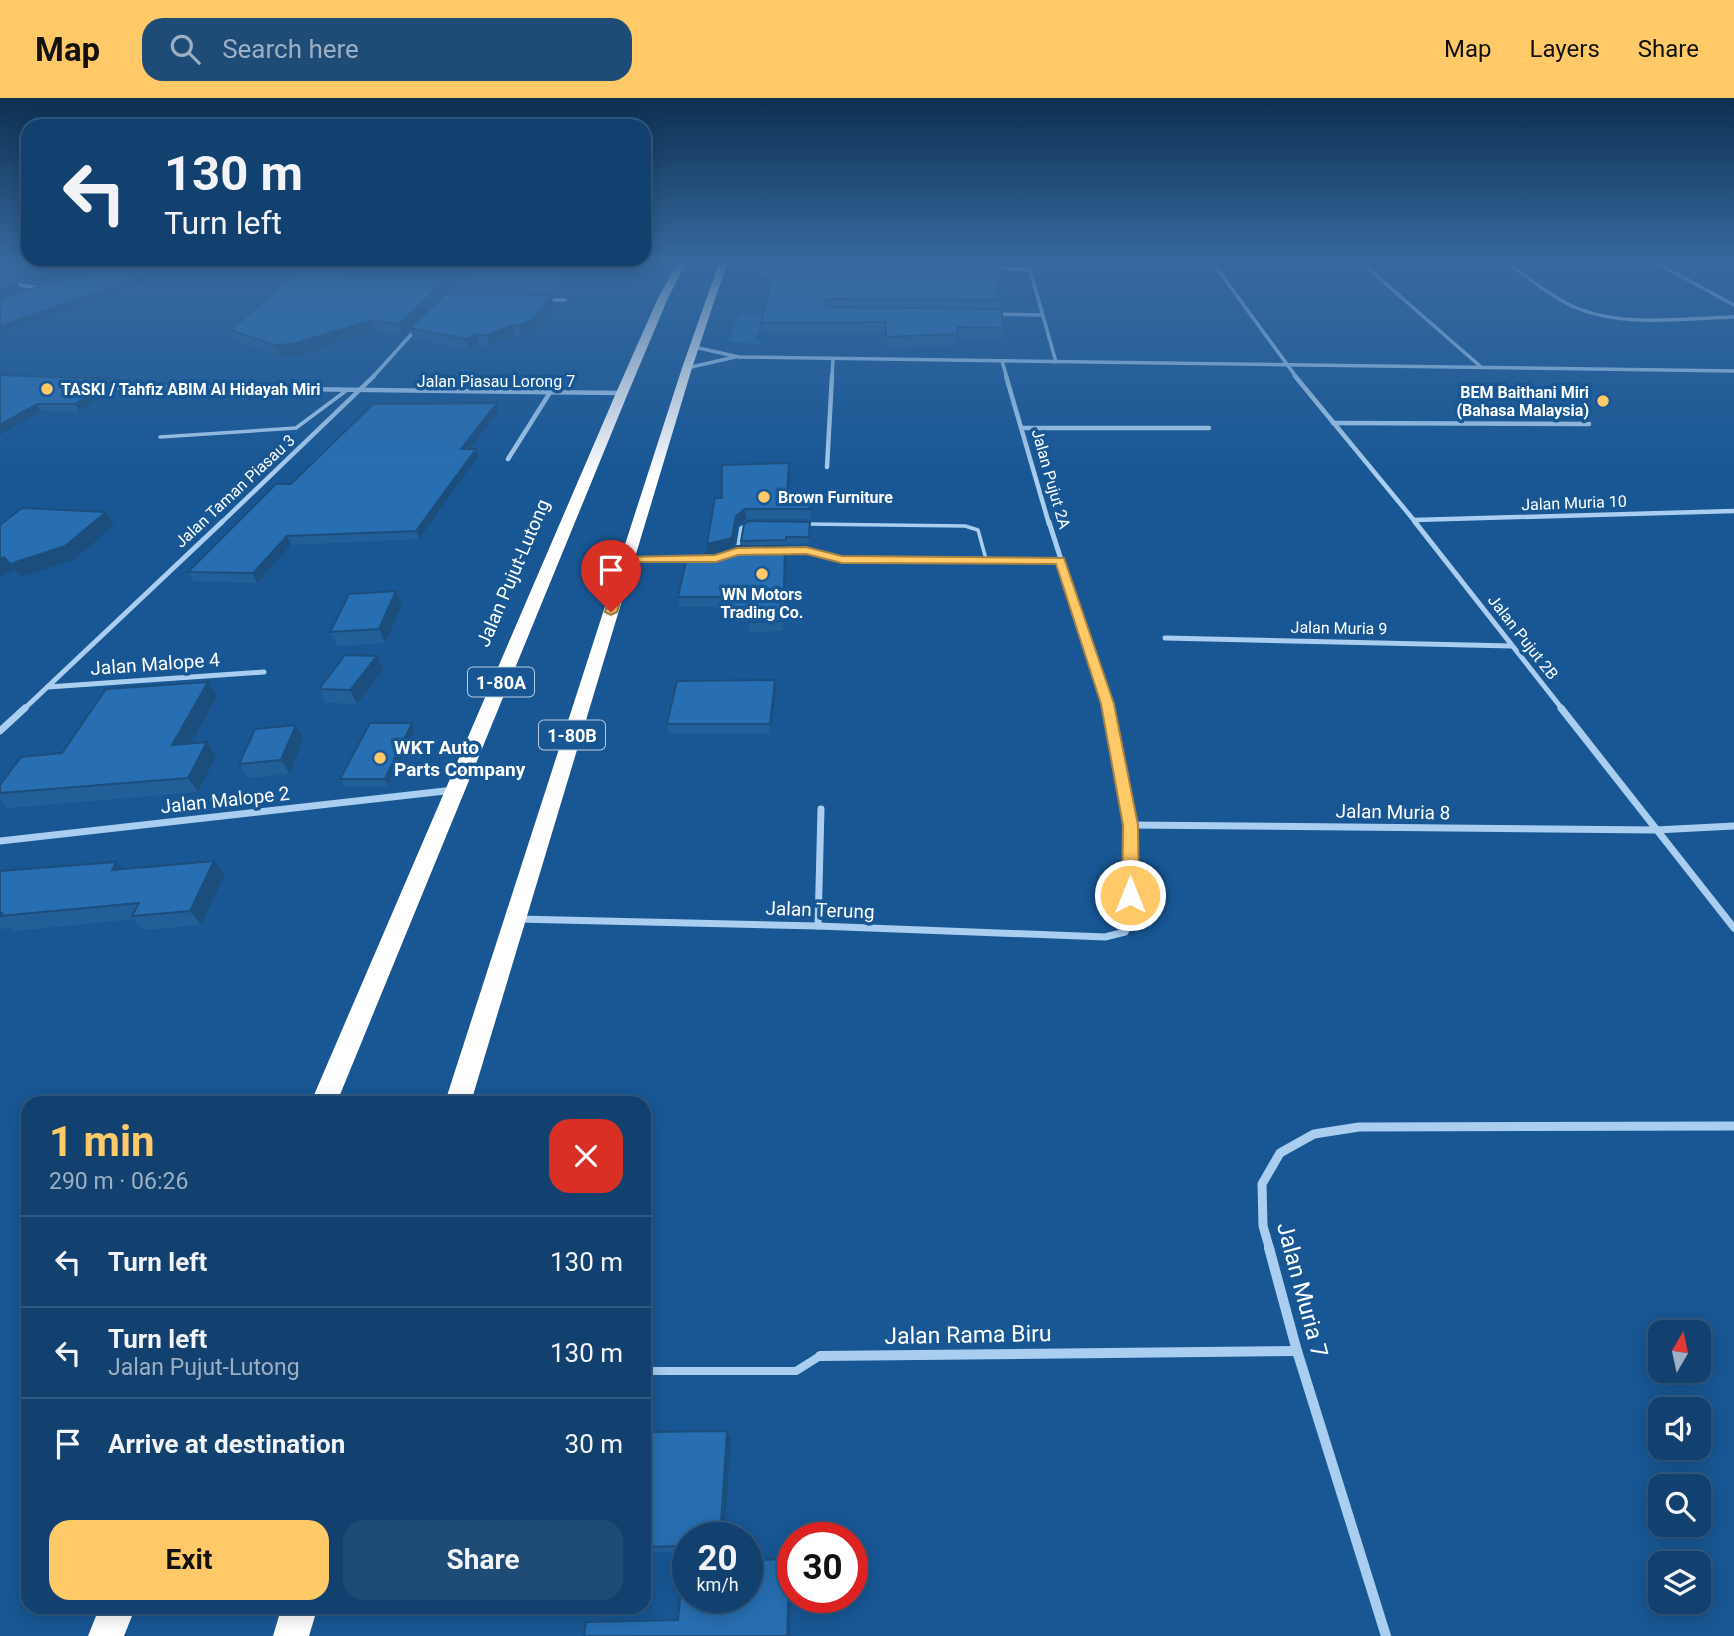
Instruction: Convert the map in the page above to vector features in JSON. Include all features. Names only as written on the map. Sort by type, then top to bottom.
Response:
[{"type":"highway","name":"Jalan Pujut-Lutong","points":[[326,1096],[647,335]]},
{"type":"highway","name":"1-80B","points":[[460,1096],[698,335]]},
{"type":"highway","points":[[106,1636],[115,1614]]},
{"type":"highway","points":[[291,1636],[298,1614]]},
{"type":"street","name":"Jalan Taman Piasau 3","points":[[0,731],[359,392],[412,335]]},
{"type":"street","points":[[1048,335],[1056,362]]},
{"type":"street","name":"Jalan Pujut 2B","points":[[1265,335],[1287,366],[1414,520],[1734,928]]},
{"type":"street","points":[[1444,335],[1480,367]]},
{"type":"street","points":[[694,347],[739,357],[1734,371]]},
{"type":"street","points":[[687,368],[739,357]]},
{"type":"street","points":[[827,467],[833,359]]},
{"type":"street","name":"Jalan Pujut 2A","points":[[1002,360],[1060,561],[1108,704],[1130,825],[1131,919],[1125,932]]},
{"type":"street","name":"Jalan Piasau Lorong 7","points":[[118,387],[347,389],[359,392],[622,393]]},
{"type":"street","points":[[508,459],[549,394]]},
{"type":"street","points":[[1333,423],[1590,424]]},
{"type":"street","points":[[1022,428],[1209,428]]},
{"type":"street","name":"Jalan Muria 10","points":[[1414,520],[1734,511]]},
{"type":"street","name":"Jalan Muria 9","points":[[1165,638],[1512,646]]},
{"type":"street","name":"Jalan Malope 4","points":[[48,687],[264,672]]},
{"type":"street","name":"Jalan Malope 2","points":[[0,841],[454,790]]},
{"type":"street","points":[[818,926],[821,809]]},
{"type":"street","name":"Jalan Muria 8","points":[[1130,825],[1656,830],[1734,826]]},
{"type":"street","name":"Jalan Terung","points":[[514,919],[818,926],[1105,937],[1125,932]]},
{"type":"street","name":"Jalan Muria 7","points":[[1386,1636],[1297,1351],[1263,1226],[1262,1184],[1280,1153],[1314,1134],[1359,1127],[1734,1126]]},
{"type":"street","name":"Jalan Rama Biru","points":[[820,1356],[1297,1351]]},
{"type":"lane","points":[[160,437],[296,428],[347,389]]},
{"type":"lane","points":[[727,555],[737,552],[743,525],[762,523]]},
{"type":"lane","points":[[803,524],[965,526],[978,530],[986,559]]},
{"type":"lane","points":[[778,551],[806,551],[842,559],[1060,561]]},
{"type":"lane","points":[[627,559],[716,559]]},
{"type":"lane","name":"Jalan Rama Biru","points":[[651,1371],[796,1371],[820,1356]]},
{"type":"shaded area","points":[[731,335],[757,335],[755,339],[761,340],[760,344],[728,342]]},
{"type":"building","points":[[244,335],[323,335],[293,344],[274,345]]},
{"type":"building","points":[[444,335],[475,335],[466,339]]},
{"type":"building","points":[[886,335],[939,335],[886,337]]},
{"type":"building","points":[[0,375],[110,379],[110,382],[75,404],[37,404],[0,425]]},
{"type":"building","points":[[497,403],[461,449],[476,449],[416,531],[287,536],[253,573],[188,572],[276,484],[291,484],[373,404]]},
{"type":"building","points":[[789,463],[787,498],[811,497],[810,509],[745,509],[736,516],[732,538],[707,544],[715,498],[722,498],[722,465]]},
{"type":"building","points":[[22,508],[106,512],[65,546],[10,564],[4,557],[0,559],[0,525]]},
{"type":"building","points":[[749,521],[810,522],[809,537],[741,541],[744,524]]},
{"type":"building","points":[[737,546],[785,546],[783,621],[748,622],[749,606],[731,609],[733,597],[678,597],[686,561],[704,561],[705,553],[716,553]]},
{"type":"building","points":[[396,591],[379,629],[330,632],[349,594]]},
{"type":"building","points":[[345,655],[377,656],[350,690],[319,689]]},
{"type":"building","points":[[775,680],[770,724],[667,724],[677,681]]},
{"type":"building","points":[[208,682],[172,745],[207,742],[188,778],[0,793],[0,785],[21,757],[62,753],[106,689]]},
{"type":"building","name":"WKT Auto Parts Company","points":[[370,723],[412,723],[385,779],[340,779]]},
{"type":"building","points":[[296,725],[281,760],[239,764],[255,729]]},
{"type":"building","points":[[214,861],[190,911],[132,916],[139,903],[0,916],[0,871],[116,862],[112,870]]},
{"type":"building","points":[[727,1431],[721,1522],[672,1522],[672,1546],[651,1547],[651,1432]]},
{"type":"building","points":[[777,1559],[777,1613],[788,1613],[787,1636],[584,1636],[586,1622],[678,1620],[679,1613],[763,1613],[763,1560]]},
{"type":"place","name":"TASKI / Tahfiz ABIM Al Hidayah Miri","points":[[47,389]]},
{"type":"place","name":"BEM Baithani Miri (Bahasa Malaysia)","points":[[1603,401]]},
{"type":"place","name":"Brown Furniture","points":[[764,497]]},
{"type":"place","name":"WN Motors Trading Co.","points":[[762,574]]},
{"type":"place","name":"WKT Auto Parts Company","points":[[380,758]]},
{"type":"route","points":[[611,612],[627,559],[716,559],[737,552],[806,551],[842,559],[1060,561],[1108,704],[1130,825],[1130,895]]}]
